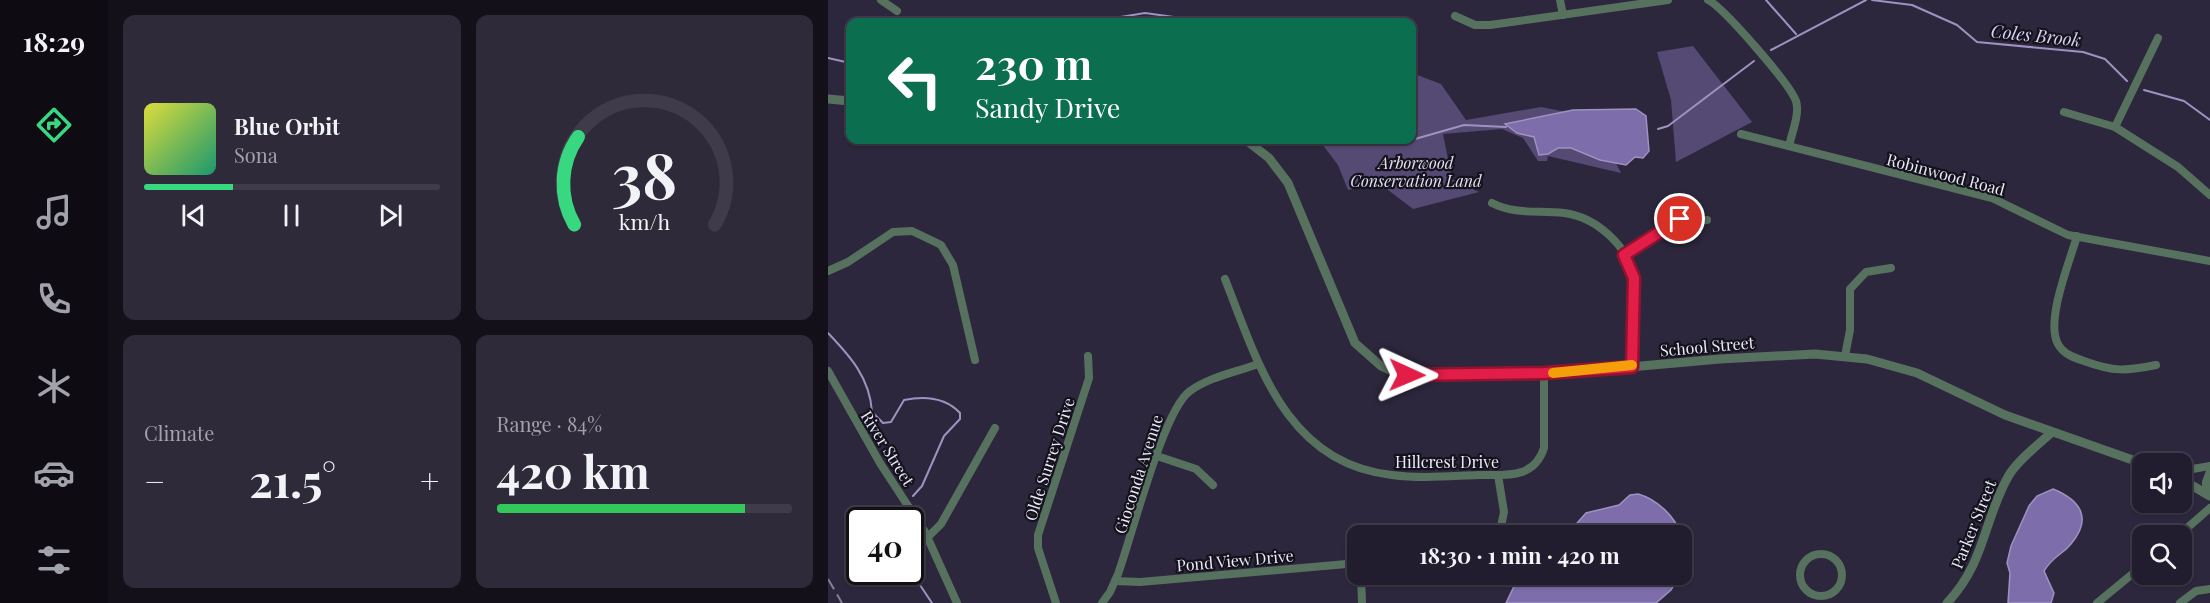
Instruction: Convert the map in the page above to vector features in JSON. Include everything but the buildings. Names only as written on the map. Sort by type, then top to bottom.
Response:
[{"type":"street","points":[[881,0],[897,11]]},
{"type":"street","points":[[1560,0],[1563,15]]},
{"type":"street","points":[[1455,16],[1468,23],[1483,26],[1668,0]]},
{"type":"street","points":[[1708,0],[1726,14],[1791,92],[1797,112],[1788,146]]},
{"type":"street","points":[[2115,127],[2158,38]]},
{"type":"street","points":[[828,99],[846,101]]},
{"type":"street","points":[[2064,112],[2115,127],[2178,167],[2210,195]]},
{"type":"street","name":"Robinwood Road","points":[[1741,134],[1992,198],[2056,231],[2210,261]]},
{"type":"street","name":"School Street","points":[[1251,144],[1269,158],[1288,183],[1306,221],[1348,332],[1372,361],[1390,371],[1407,375],[1544,373],[1756,357],[1815,354],[1845,356],[1879,361],[1905,369],[1992,410],[2132,460]]},
{"type":"street","points":[[1492,203],[1518,212],[1557,212],[1588,220],[1613,238],[1624,255],[1634,278],[1632,367]]},
{"type":"street","points":[[1624,255],[1677,220],[1686,218],[1707,220]]},
{"type":"street","points":[[828,271],[848,262],[893,232],[917,232],[941,245],[953,265],[975,360]]},
{"type":"street","points":[[2077,236],[2056,311],[2054,328],[2057,344],[2063,352],[2110,370],[2128,371],[2157,365]]},
{"type":"street","points":[[1845,356],[1850,330],[1850,289],[1866,272],[1891,268]]},
{"type":"street","name":"Hillcrest Drive","points":[[1225,279],[1258,364],[1276,401],[1293,422],[1312,440],[1343,460],[1391,475],[1498,475],[1528,471],[1541,458],[1545,443],[1544,373]]},
{"type":"street","name":"Olde Surrey Drive","points":[[1056,603],[1037,542],[1089,378],[1088,356]]},
{"type":"street","name":"Gioconda Avenue","points":[[1102,603],[1115,581],[1172,414],[1184,396],[1206,382],[1258,364]]},
{"type":"street","name":"River Street","points":[[828,371],[879,463],[927,537],[957,603]]},
{"type":"street","points":[[927,537],[941,524],[995,428]]},
{"type":"street","name":"Parker Street","points":[[1947,603],[1965,582],[1977,561],[1994,508],[2010,473],[2052,432]]},
{"type":"street","points":[[1157,456],[1196,469],[1214,485]]},
{"type":"street","points":[[2192,469],[2210,466]]},
{"type":"street","points":[[2208,495],[2206,482],[2210,471]]},
{"type":"street","points":[[1498,475],[1504,512],[1501,525]]},
{"type":"street","points":[[2192,486],[2208,495]]},
{"type":"street","points":[[2191,525],[2210,508]]},
{"type":"street","points":[[1826,554],[1837,561],[1842,577],[1834,591],[1818,599],[1805,587],[1801,571],[1810,557],[1826,554]]},
{"type":"street","name":"Pond View Drive","points":[[1115,581],[1140,582],[1347,564]]},
{"type":"street","points":[[2097,603],[2132,574]]},
{"type":"street","points":[[1361,585],[1362,603]]},
{"type":"street","points":[[2180,603],[2196,591],[2210,589]]},
{"type":"green space","points":[[1693,46],[1752,122],[1676,162],[1671,100],[1657,52]]},
{"type":"green space","name":"Arborwood Conservation Land","points":[[1416,75],[1441,84],[1466,120],[1541,107],[1622,123],[1615,161],[1621,173],[1548,156],[1547,161],[1538,161],[1523,138],[1502,129],[1443,134],[1452,179],[1479,192],[1413,209],[1379,183],[1348,190],[1338,165],[1322,144],[1416,144]]},
{"type":"shaded area","points":[[1636,109],[1646,116],[1649,151],[1643,158],[1635,157],[1626,165],[1600,160],[1571,148],[1558,148],[1548,154],[1539,155],[1534,137],[1517,133],[1505,124],[1573,110]]},
{"type":"shaded area","points":[[2053,489],[2070,499],[2080,511],[2082,518],[2078,535],[2044,571],[2054,593],[2051,603],[2008,603],[2010,573],[2007,563],[2011,546],[2029,506],[2037,496]]},
{"type":"shaded area","points":[[1638,494],[1652,500],[1670,515],[1676,525],[1575,525],[1586,513],[1619,505],[1630,495]]},
{"type":"shaded area","points":[[1515,585],[1674,585],[1656,603],[1506,603]]},
{"type":"waterway","points":[[1766,0],[1796,34]]},
{"type":"waterway","points":[[1771,50],[1866,0]]},
{"type":"waterway","name":"Coles Brook","points":[[1872,0],[1912,5],[1957,25],[1977,42],[2083,52],[2105,59],[2127,81]]},
{"type":"waterway","points":[[1114,18],[1145,13],[1181,18]]},
{"type":"waterway","points":[[828,58],[846,62]]},
{"type":"waterway","points":[[1658,129],[1668,126],[1754,61]]},
{"type":"waterway","name":"Coles Brook","points":[[2144,90],[2184,101],[2210,120]]},
{"type":"waterway","points":[[1416,139],[1464,125],[1506,127]]},
{"type":"waterway","points":[[828,333],[858,368],[867,389],[872,412],[883,423],[891,422],[904,400],[934,399],[948,404],[960,413],[960,419],[944,436],[922,486],[913,496]]},
{"type":"waterway","points":[[920,585],[932,603]]},
{"type":"railway","points":[[828,579],[842,603]]},
{"type":"slow traffic","points":[[1553,373],[1585,372],[1632,367],[1632,365]]},
{"type":"route","points":[[1407,375],[1585,372],[1632,367],[1634,278],[1624,255],[1634,246],[1680,219]]}]
